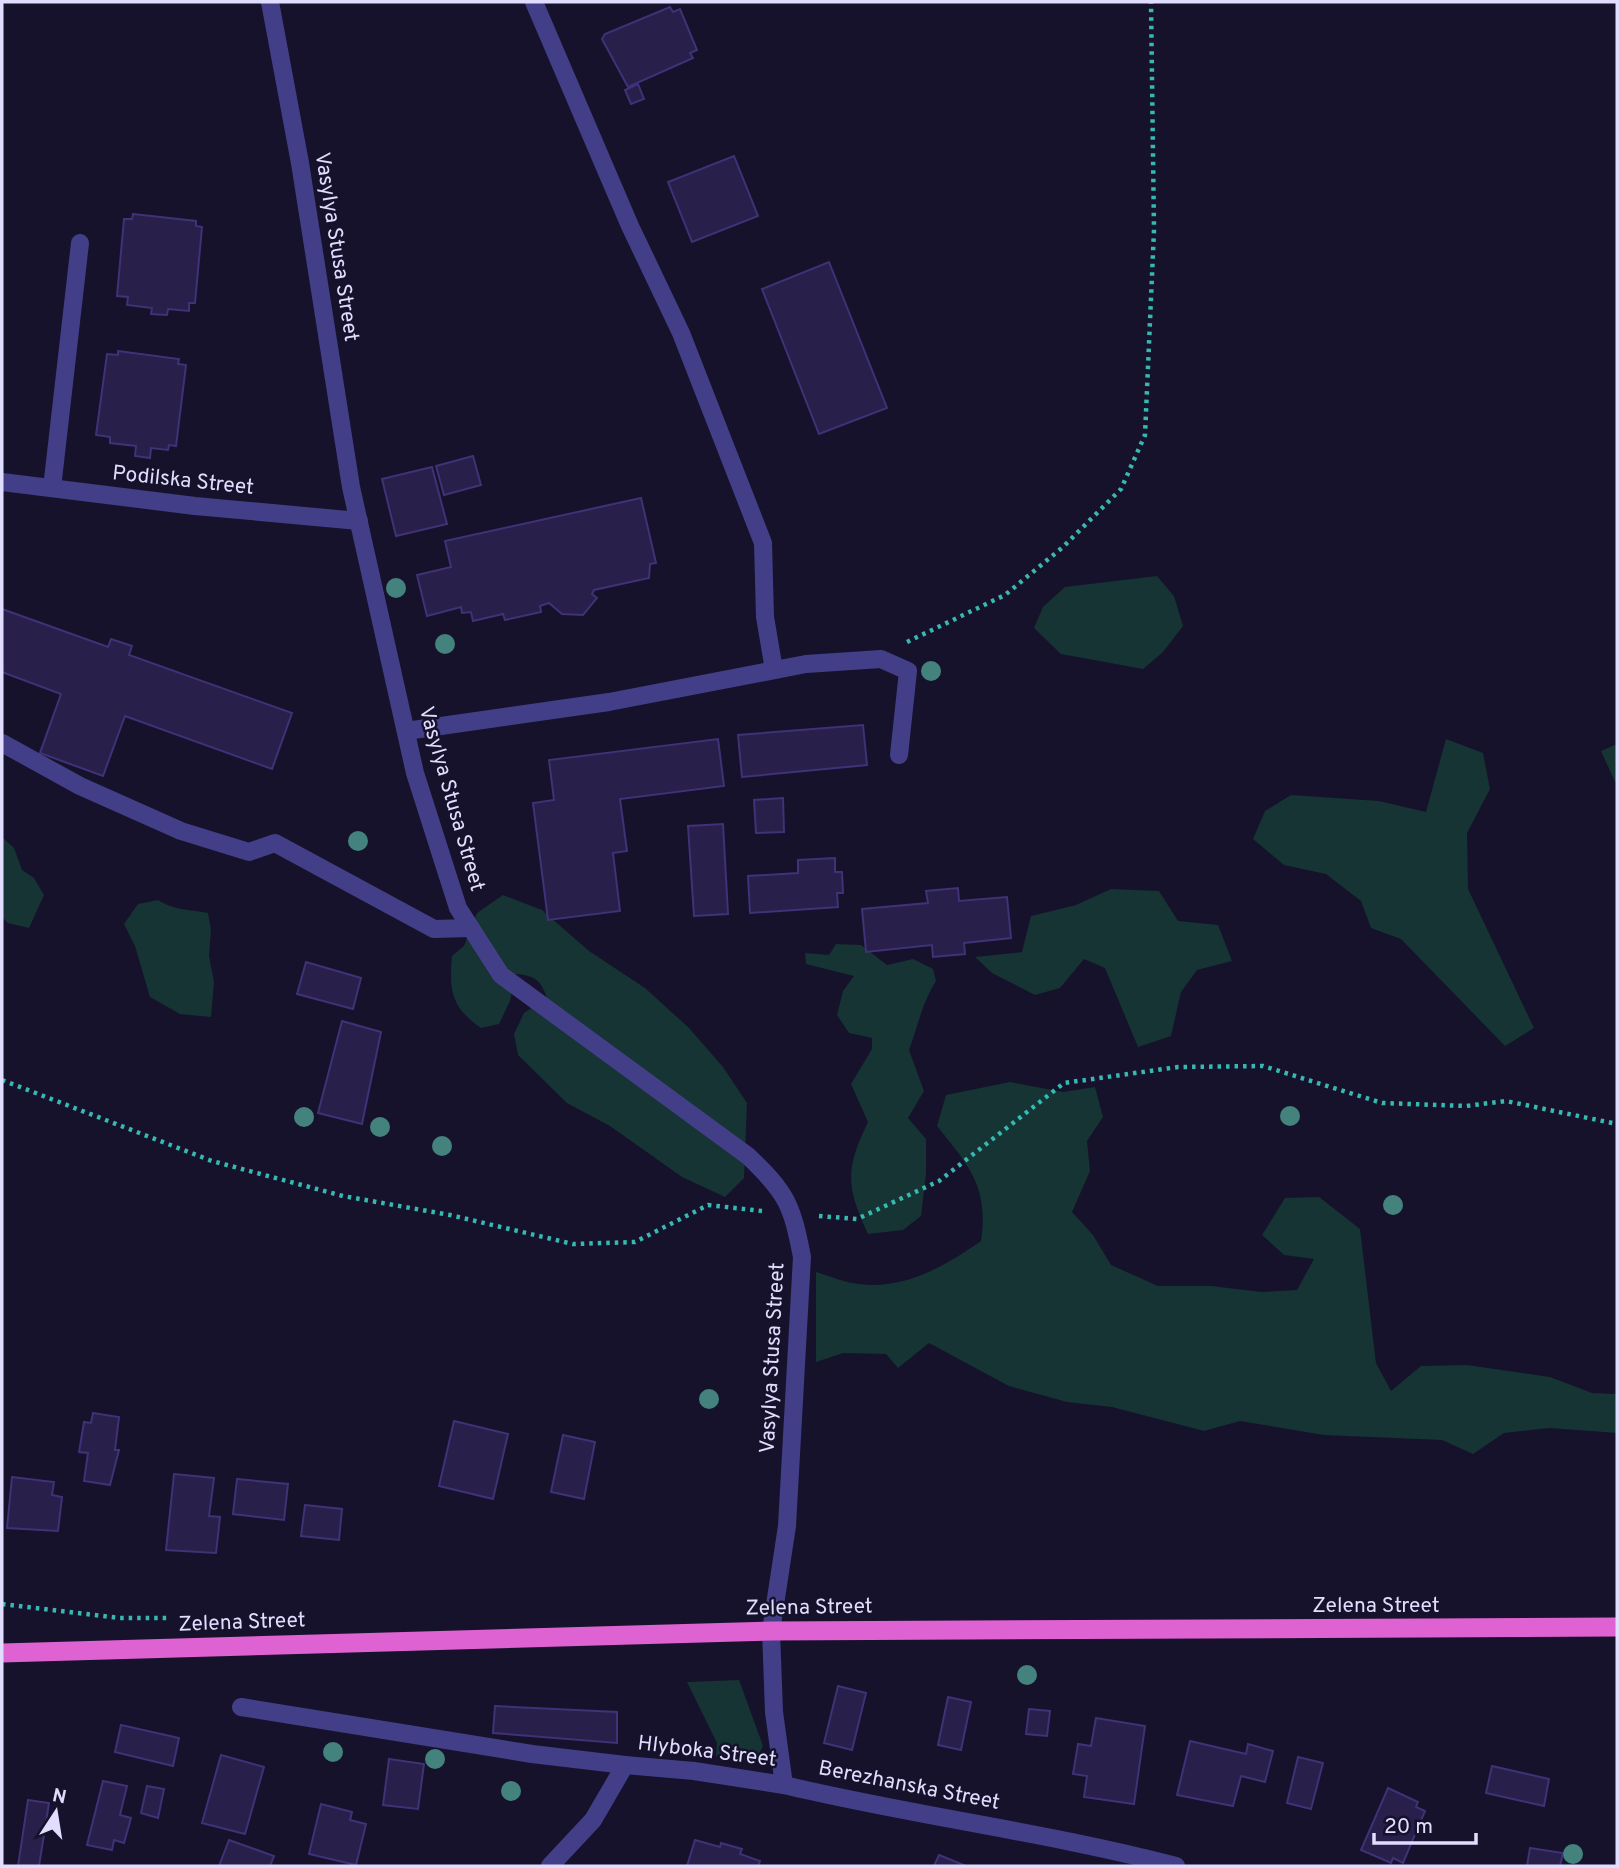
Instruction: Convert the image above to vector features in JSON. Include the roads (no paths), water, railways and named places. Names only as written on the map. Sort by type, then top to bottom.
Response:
[{"type":"highway","name":"Zelena Street","points":[[2,1653],[771,1631],[1617,1627]]},
{"type":"street","name":"Vasylya Stusa Street","points":[[270,2],[359,521],[415,773],[458,908],[501,975],[748,1156],[779,1186],[794,1214],[802,1271],[787,1526],[771,1631]]},
{"type":"street","points":[[534,2],[681,334],[763,543],[765,617],[774,670]]},
{"type":"street","points":[[51,488],[80,243]]},
{"type":"street","name":"Podilska Street","points":[[2,482],[195,506],[359,521]]},
{"type":"street","points":[[406,731],[609,702],[806,664],[881,659],[908,671],[899,755]]},
{"type":"street","points":[[2,743],[80,786],[181,831],[249,852],[275,843],[434,929],[471,928]]},
{"type":"street","points":[[771,1631],[774,1712],[784,1785]]},
{"type":"street","points":[[241,1706],[532,1754],[625,1765]]},
{"type":"street","name":"Hlyboka Street","points":[[550,1866],[593,1821],[625,1765],[694,1771],[784,1785]]},
{"type":"street","name":"Berezhanska Street","points":[[784,1785],[1110,1858],[1175,1866]]}]
